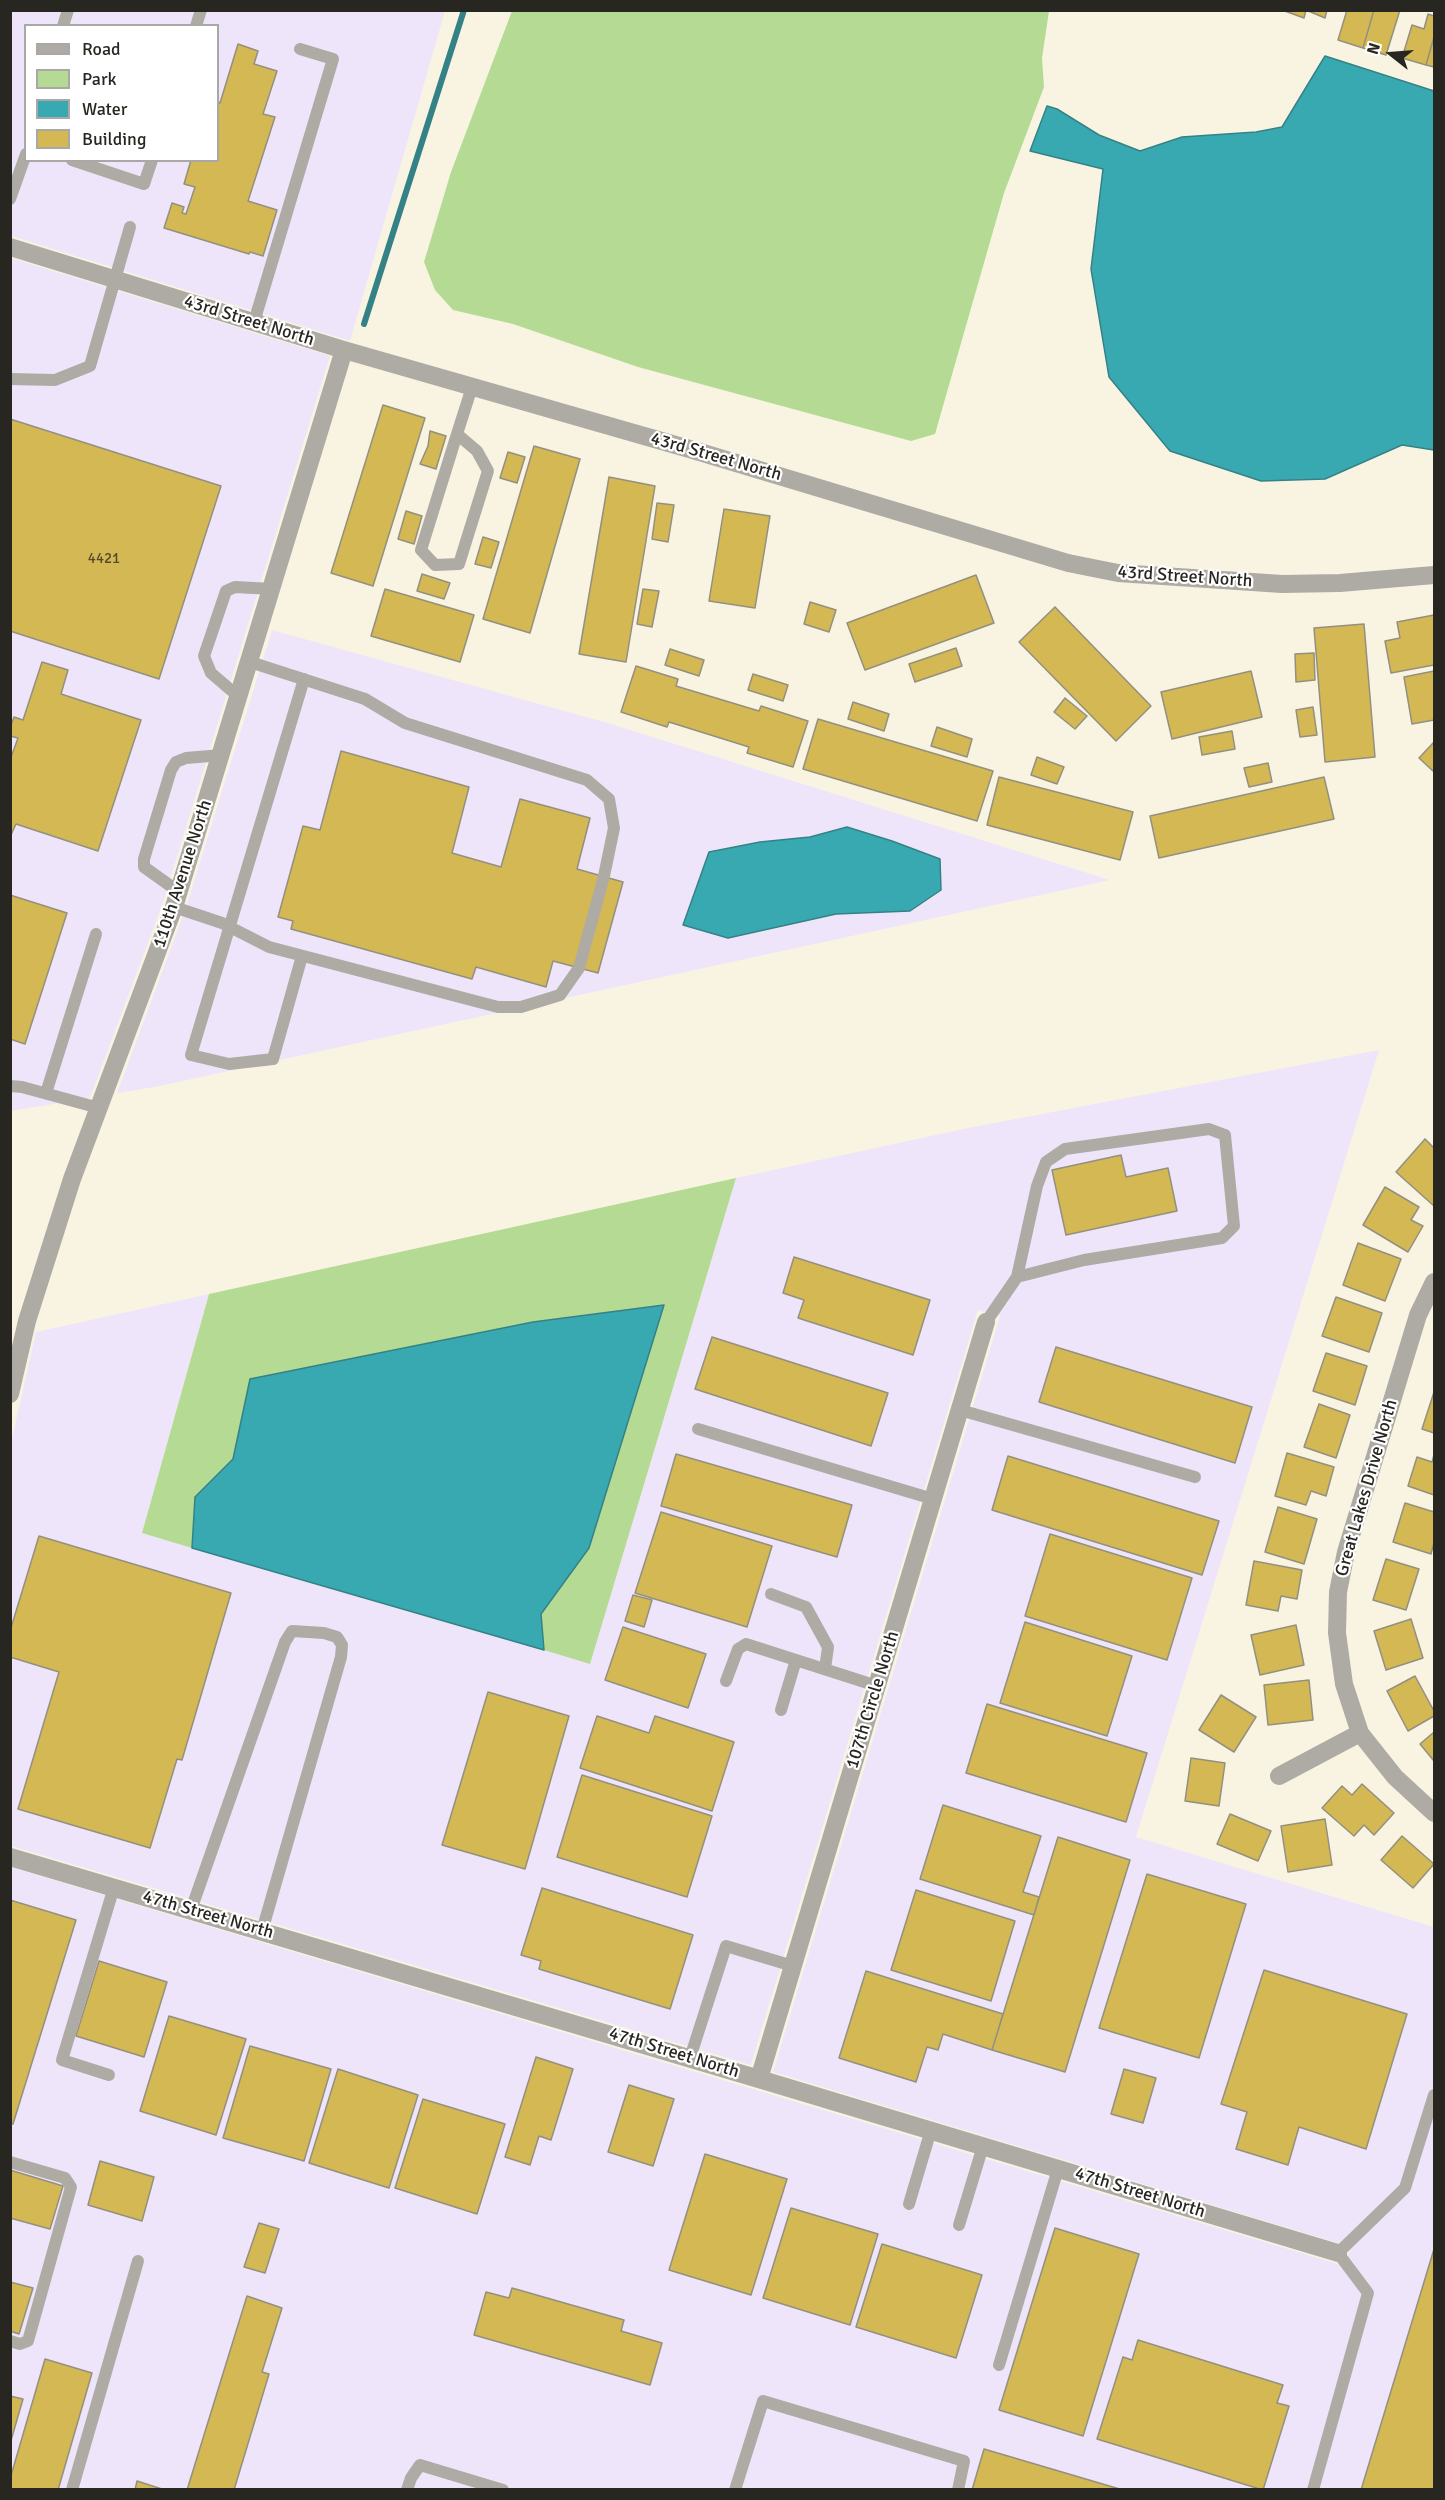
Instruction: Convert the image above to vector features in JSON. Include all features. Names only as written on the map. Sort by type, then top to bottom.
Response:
[{"type":"street","name":"43rd Street North","points":[[10,247],[344,350],[883,506],[1068,563],[1118,573],[1282,584],[1412,579],[1434,575]]},
{"type":"street","name":"110th Avenue North","points":[[10,1394],[27,1321],[72,1179],[177,899],[344,350]]},
{"type":"street","name":"Great Lakes Drive North","points":[[1434,1282],[1418,1315],[1346,1552],[1338,1592],[1337,1633],[1344,1684],[1360,1733],[1395,1777],[1434,1813]]},
{"type":"street","name":"107th Circle North","points":[[759,2079],[986,1322]]},
{"type":"street","points":[[1279,1776],[1360,1733]]},
{"type":"street","name":"47th Street North","points":[[10,1857],[1338,2253]]},
{"type":"lane","points":[[254,322],[333,60],[300,49]]},
{"type":"lane","points":[[10,200],[24,160]]},
{"type":"lane","points":[[78,162],[144,184],[151,162]]},
{"type":"lane","points":[[10,379],[55,380],[90,366],[130,226]]},
{"type":"lane","points":[[457,434],[477,451],[488,471],[459,564],[435,565],[421,550],[457,434],[472,387]]},
{"type":"lane","points":[[239,697],[211,673],[204,656],[226,591],[235,587],[272,589]]},
{"type":"lane","points":[[222,754],[186,758],[176,762],[171,770],[144,859],[144,867],[177,899],[269,947],[498,1007],[521,1007],[560,996],[579,968],[614,828],[609,799],[587,780],[405,723],[365,699],[250,662]]},
{"type":"lane","points":[[302,956],[273,1059],[229,1064],[191,1055],[304,679]]},
{"type":"lane","points":[[46,1093],[96,934]]},
{"type":"lane","points":[[10,1086],[22,1086],[99,1108]]},
{"type":"lane","points":[[986,1322],[1017,1277],[1037,1186],[1046,1162],[1065,1149],[1209,1129],[1225,1135],[1234,1226],[1221,1238],[1084,1260],[1017,1277]]},
{"type":"lane","points":[[960,1410],[1195,1477]]},
{"type":"lane","points":[[698,1429],[933,1499]]},
{"type":"lane","points":[[771,1594],[806,1607],[828,1647],[825,1669]]},
{"type":"lane","points":[[191,1910],[285,1642],[292,1631],[324,1633],[337,1637],[342,1645],[341,1657],[262,1931]]},
{"type":"lane","points":[[726,1681],[738,1649],[746,1644],[877,1686]]},
{"type":"lane","points":[[781,1710],[796,1660]]},
{"type":"lane","points":[[109,2075],[62,2060],[114,1887]]},
{"type":"lane","points":[[690,2058],[726,1946],[793,1966]]},
{"type":"lane","points":[[1313,2490],[1368,2293],[1338,2253],[1405,2188],[1434,2095]]},
{"type":"lane","points":[[909,2204],[931,2130]]},
{"type":"lane","points":[[959,2225],[983,2146]]},
{"type":"lane","points":[[10,2162],[66,2178],[71,2187],[28,2341],[20,2344],[10,2341]]},
{"type":"lane","points":[[999,2365],[1058,2169]]},
{"type":"lane","points":[[72,2490],[138,2261]]},
{"type":"lane","points":[[735,2490],[763,2401],[964,2461],[958,2490]]},
{"type":"lane","points":[[407,2490],[411,2478],[420,2465],[503,2490]]},
{"type":"shaded area","points":[[10,11],[445,11],[350,341],[11,236]]},
{"type":"shaded area","points":[[11,258],[330,356],[163,903],[90,1098],[11,1111]]},
{"type":"shaded area","points":[[272,630],[608,723],[1110,880],[155,1087],[117,1093],[185,910]],"holes":[[[847,827],[940,859],[910,911],[836,914],[728,938],[683,924],[810,837]]]},
{"type":"shaded area","points":[[1379,1050],[1136,1837],[1434,1927],[1434,2489],[11,2489],[10,1867],[1345,2266],[1351,2247],[773,2072],[1000,1316],[978,1310],[751,2065],[11,1846],[10,1447],[36,1332],[209,1294],[142,1533],[590,1663],[736,1178],[968,1128]]},
{"type":"green space","points":[[512,11],[1049,11],[1042,58],[1044,87],[1004,193],[935,434],[911,441],[638,367],[513,324],[453,310],[435,290],[424,262],[451,172]]},
{"type":"green space","points":[[736,1178],[590,1664],[544,1650],[541,1614],[589,1548],[250,1379],[233,1459],[195,1497],[192,1548],[142,1533],[209,1294]]},
{"type":"water","points":[[1325,56],[1434,91],[1434,450],[1402,445],[1325,479],[1261,481],[1170,451],[1109,377],[1091,269],[1103,169],[1030,151],[1047,106],[1057,109],[1099,135],[1140,151],[1182,137],[1256,132],[1282,127]]},
{"type":"water","points":[[847,827],[940,859],[941,890],[910,911],[836,914],[728,938],[683,925],[709,852],[760,842],[810,837]]},
{"type":"water","points":[[664,1305],[589,1548],[541,1614],[544,1650],[192,1548],[195,1497],[233,1459],[250,1379],[533,1322]]},
{"type":"building","points":[[1282,10],[1306,10],[1304,18]]},
{"type":"building","points":[[1306,10],[1327,10],[1325,18]]},
{"type":"building","points":[[1347,10],[1374,10],[1363,48],[1338,40]]},
{"type":"building","points":[[1374,10],[1400,10],[1386,55],[1363,48]]},
{"type":"building","points":[[1428,14],[1434,16],[1434,37],[1426,65],[1402,58],[1412,25],[1424,29]]},
{"type":"building","points":[[1434,37],[1434,67],[1426,65]]},
{"type":"building","points":[[238,44],[258,51],[254,64],[277,71],[263,114],[275,117],[248,201],[277,210],[263,256],[250,252],[249,254],[164,228],[172,203],[184,207],[182,213],[186,214],[195,187],[184,184],[190,162],[219,162],[220,103]]},
{"type":"building","points":[[383,405],[425,418],[373,586],[331,573]]},
{"type":"building","points":[[10,419],[221,486],[159,679],[10,631]]},
{"type":"building","points":[[430,431],[446,436],[436,469],[420,464],[428,446]]},
{"type":"building","points":[[534,446],[580,459],[530,633],[483,619]]},
{"type":"building","points":[[508,452],[525,457],[517,483],[500,478]]},
{"type":"building","points":[[609,477],[655,486],[626,662],[579,654]]},
{"type":"building","points":[[657,503],[674,505],[668,542],[652,539]]},
{"type":"building","points":[[724,509],[770,516],[755,608],[709,601]]},
{"type":"building","points":[[406,511],[422,516],[414,544],[398,539]]},
{"type":"building","points":[[483,537],[499,542],[491,568],[475,564]]},
{"type":"building","points":[[422,574],[450,583],[444,599],[417,591]]},
{"type":"building","points":[[976,575],[994,623],[865,670],[847,623]]},
{"type":"building","points":[[385,589],[474,615],[460,662],[371,636]]},
{"type":"building","points":[[643,589],[659,591],[652,627],[637,624]]},
{"type":"building","points":[[810,602],[836,610],[829,632],[804,624]]},
{"type":"building","points":[[1055,607],[1151,706],[1116,741],[1019,642]]},
{"type":"building","points":[[1434,615],[1434,665],[1391,673],[1385,641],[1400,638],[1397,622]]},
{"type":"building","points":[[1364,624],[1375,757],[1325,762],[1314,628]]},
{"type":"building","points":[[956,648],[962,666],[915,682],[909,664]]},
{"type":"building","points":[[670,649],[704,660],[699,676],[665,665]]},
{"type":"building","points":[[1314,653],[1315,680],[1296,682],[1295,654]]},
{"type":"building","points":[[42,662],[68,670],[61,694],[141,720],[98,851],[16,824],[10,837],[10,760],[18,738],[10,736],[10,728],[14,717],[23,720]]},
{"type":"building","points":[[636,666],[678,679],[676,686],[759,711],[761,706],[808,721],[793,767],[747,753],[749,747],[669,722],[667,727],[621,712]]},
{"type":"building","points":[[1251,671],[1262,717],[1172,739],[1161,692]]},
{"type":"building","points":[[1434,671],[1434,720],[1412,724],[1404,677]]},
{"type":"building","points":[[753,674],[788,685],[783,701],[748,690]]},
{"type":"building","points":[[1065,698],[1087,716],[1075,729],[1054,712]]},
{"type":"building","points":[[853,702],[889,714],[884,731],[848,719]]},
{"type":"building","points":[[1313,707],[1317,735],[1300,737],[1296,710]]},
{"type":"building","points":[[818,719],[993,771],[977,821],[803,769]]},
{"type":"building","points":[[937,727],[972,739],[967,757],[931,746]]},
{"type":"building","points":[[1232,731],[1235,749],[1202,755],[1199,737]]},
{"type":"building","points":[[1434,742],[1434,772],[1419,758]]},
{"type":"building","points":[[341,751],[469,787],[452,853],[501,867],[520,799],[590,818],[577,869],[623,882],[598,973],[553,961],[546,987],[476,967],[472,979],[291,929],[293,921],[278,917],[303,826],[320,830]]},
{"type":"building","points":[[1037,757],[1064,767],[1057,784],[1031,775]]},
{"type":"building","points":[[1268,763],[1272,782],[1249,787],[1244,768]]},
{"type":"building","points":[[999,777],[1133,812],[1120,860],[987,825]]},
{"type":"building","points":[[1324,777],[1334,819],[1159,858],[1150,816]]},
{"type":"building","points":[[10,895],[67,913],[25,1044],[10,1039]]},
{"type":"building","points":[[1425,1139],[1434,1148],[1434,1206],[1396,1172]]},
{"type":"building","points":[[1121,1155],[1126,1177],[1168,1168],[1177,1211],[1066,1235],[1052,1170]]},
{"type":"building","points":[[1385,1187],[1419,1207],[1411,1220],[1423,1226],[1408,1252],[1363,1225]]},
{"type":"building","points":[[1358,1243],[1401,1259],[1385,1301],[1343,1285]]},
{"type":"building","points":[[794,1257],[930,1300],[913,1355],[798,1318],[804,1300],[783,1293]]},
{"type":"building","points":[[1336,1297],[1382,1313],[1369,1352],[1322,1336]]},
{"type":"building","points":[[712,1337],[888,1393],[871,1446],[695,1389]]},
{"type":"building","points":[[1056,1347],[1252,1407],[1235,1463],[1039,1402]]},
{"type":"building","points":[[1326,1353],[1367,1366],[1355,1405],[1313,1391]]},
{"type":"building","points":[[1434,1392],[1434,1433],[1422,1429]]},
{"type":"building","points":[[1319,1404],[1350,1415],[1336,1458],[1304,1447]]},
{"type":"building","points":[[1287,1453],[1334,1467],[1326,1496],[1311,1491],[1306,1505],[1275,1496]]},
{"type":"building","points":[[676,1454],[852,1505],[837,1557],[661,1506]]},
{"type":"building","points":[[1434,1455],[1434,1495],[1408,1486],[1417,1457],[1432,1462]]},
{"type":"building","points":[[1008,1456],[1219,1521],[1202,1575],[992,1510]]},
{"type":"building","points":[[1405,1503],[1434,1512],[1434,1543],[1431,1554],[1393,1542]]},
{"type":"building","points":[[1278,1507],[1317,1519],[1304,1564],[1265,1552]]},
{"type":"building","points":[[661,1512],[772,1546],[747,1627],[635,1593]]},
{"type":"building","points":[[1050,1534],[1192,1578],[1167,1660],[1025,1616]]},
{"type":"building","points":[[39,1536],[231,1593],[182,1760],[177,1759],[150,1848],[18,1809],[59,1672],[10,1657],[10,1631]]},
{"type":"building","points":[[1386,1559],[1419,1569],[1406,1610],[1373,1600]]},
{"type":"building","points":[[1254,1561],[1302,1570],[1297,1599],[1281,1596],[1278,1611],[1246,1605]]},
{"type":"building","points":[[633,1595],[652,1600],[644,1627],[625,1621]]},
{"type":"building","points":[[1411,1619],[1423,1658],[1386,1670],[1374,1631]]},
{"type":"building","points":[[1025,1622],[1132,1656],[1107,1736],[1000,1703]]},
{"type":"building","points":[[1296,1625],[1304,1665],[1260,1675],[1251,1635]]},
{"type":"building","points":[[623,1627],[706,1654],[688,1708],[605,1680]]},
{"type":"building","points":[[1415,1676],[1434,1711],[1434,1716],[1408,1731],[1387,1691]]},
{"type":"building","points":[[1309,1680],[1313,1720],[1268,1725],[1264,1685]]},
{"type":"building","points":[[488,1692],[569,1716],[525,1869],[442,1845]]},
{"type":"building","points":[[1221,1695],[1256,1717],[1234,1752],[1199,1730]]},
{"type":"building","points":[[987,1704],[1147,1753],[1126,1822],[966,1773]]},
{"type":"building","points":[[597,1716],[649,1733],[655,1716],[734,1742],[712,1811],[580,1768]]},
{"type":"building","points":[[1434,1732],[1434,1761],[1420,1744]]},
{"type":"building","points":[[1191,1758],[1225,1763],[1219,1806],[1185,1801]]},
{"type":"building","points":[[582,1775],[712,1816],[687,1897],[557,1857]]},
{"type":"building","points":[[1362,1784],[1394,1813],[1374,1835],[1364,1825],[1354,1836],[1322,1808],[1342,1786],[1352,1795]]},
{"type":"building","points":[[943,1805],[1041,1836],[1023,1892],[1039,1897],[1034,1915],[920,1879]]},
{"type":"building","points":[[1230,1814],[1271,1831],[1258,1861],[1217,1844]]},
{"type":"building","points":[[1325,1819],[1332,1865],[1288,1872],[1281,1826]]},
{"type":"building","points":[[1402,1836],[1434,1864],[1413,1888],[1381,1860]]},
{"type":"building","points":[[1058,1837],[1130,1860],[1065,2072],[992,2050]]},
{"type":"building","points":[[1147,1874],[1246,1904],[1199,2058],[1099,2028]]},
{"type":"building","points":[[542,1888],[693,1935],[670,2009],[539,1969],[541,1961],[521,1955]]},
{"type":"building","points":[[916,1890],[1015,1921],[991,2001],[891,1970]]},
{"type":"building","points":[[10,1900],[76,1920],[13,2124],[10,2124]]},
{"type":"building","points":[[99,1961],[167,1982],[144,2057],[76,2036]]},
{"type":"building","points":[[1264,1970],[1407,2014],[1366,2149],[1299,2127],[1288,2165],[1236,2149],[1247,2112],[1221,2104]]},
{"type":"building","points":[[866,1971],[1003,2014],[992,2050],[943,2034],[938,2050],[927,2047],[916,2082],[839,2058]]},
{"type":"building","points":[[169,2016],[246,2039],[216,2135],[140,2111]]},
{"type":"building","points":[[250,2046],[331,2069],[304,2161],[223,2138]]},
{"type":"building","points":[[536,2057],[573,2069],[551,2140],[539,2136],[530,2165],[505,2157]]},
{"type":"building","points":[[338,2069],[418,2095],[389,2188],[309,2163]]},
{"type":"building","points":[[1124,2069],[1156,2078],[1143,2123],[1111,2114]]},
{"type":"building","points":[[629,2085],[674,2099],[653,2166],[608,2152]]},
{"type":"building","points":[[423,2099],[505,2124],[477,2214],[395,2188]]},
{"type":"building","points":[[705,2154],[787,2179],[751,2295],[669,2270]]},
{"type":"building","points":[[100,2161],[154,2177],[142,2221],[88,2205]]},
{"type":"building","points":[[10,2170],[63,2186],[50,2229],[10,2218]]},
{"type":"building","points":[[791,2208],[878,2234],[850,2325],[763,2298]]},
{"type":"building","points":[[259,2223],[279,2229],[265,2273],[244,2267]]},
{"type":"building","points":[[1055,2228],[1139,2254],[1083,2436],[999,2410]]},
{"type":"building","points":[[882,2244],[982,2275],[956,2358],[856,2327]]},
{"type":"building","points":[[1434,2249],[1434,2490],[1361,2490]]},
{"type":"building","points":[[10,2282],[33,2288],[19,2334],[10,2331]]},
{"type":"building","points":[[512,2288],[624,2320],[621,2331],[662,2343],[650,2385],[474,2335],[486,2292],[509,2298]]},
{"type":"building","points":[[247,2296],[282,2308],[262,2372],[269,2374],[234,2490],[187,2490]]},
{"type":"building","points":[[1138,2340],[1283,2385],[1277,2403],[1289,2406],[1263,2490],[1097,2439],[1123,2357],[1132,2360]]},
{"type":"building","points":[[45,2359],[92,2373],[58,2490],[10,2490],[10,2479]]},
{"type":"building","points":[[10,2396],[23,2399],[10,2444]]},
{"type":"building","points":[[984,2449],[1123,2490],[972,2490]]},
{"type":"building","points":[[137,2481],[165,2490],[135,2490]]},
{"type":"waterway","points":[[364,324],[464,10]]}]
